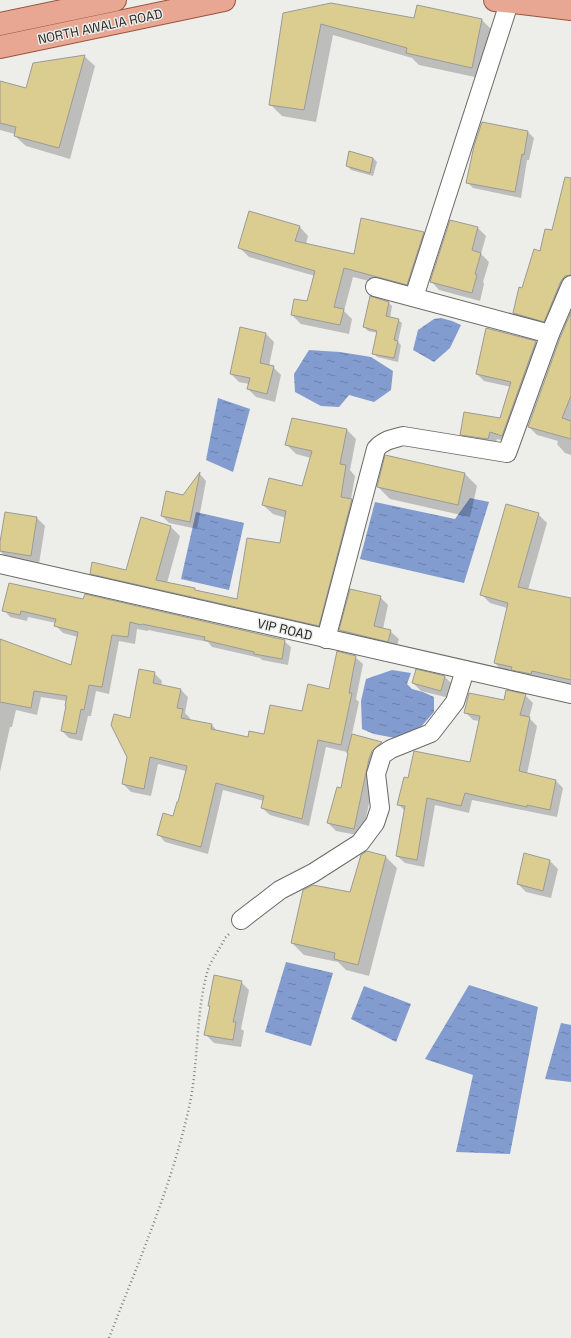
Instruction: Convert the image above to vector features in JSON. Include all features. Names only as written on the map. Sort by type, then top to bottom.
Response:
[{"type":"main road","name":"NORTH AWALIA ROAD","points":[[0,24],[115,0]]},
{"type":"main road","name":"NORTH AWALIA ROAD","points":[[0,47],[224,0]]},
{"type":"main road","points":[[505,1],[571,9]]},
{"type":"street","points":[[414,297],[505,1]]},
{"type":"street","points":[[326,638],[376,449],[381,443],[403,436],[507,453],[550,334],[571,285]]},
{"type":"street","points":[[375,287],[550,334]]},
{"type":"street","name":"VIP ROAD","points":[[0,564],[571,694]]},
{"type":"street","points":[[241,920],[280,890],[313,873],[360,843],[375,823],[380,808],[376,774],[382,755],[391,749],[431,733],[455,702],[465,670]]},
{"type":"path","points":[[109,1338],[148,1238],[178,1155],[189,1110],[202,996],[208,971],[225,938],[241,920]]},
{"type":"water","points":[[441,318],[461,325],[450,348],[434,362],[413,350],[418,330],[434,319]]},
{"type":"water","points":[[309,350],[340,352],[371,357],[393,371],[391,390],[374,402],[349,395],[339,407],[321,406],[295,392],[294,374]]},
{"type":"water","points":[[218,398],[250,409],[233,472],[206,460]]},
{"type":"water","points":[[470,498],[489,502],[464,583],[360,559],[375,502],[455,519]]},
{"type":"water","points":[[196,512],[244,523],[229,590],[181,579]]},
{"type":"water","points":[[392,670],[411,673],[407,684],[412,689],[434,697],[434,712],[418,730],[395,738],[374,734],[362,729],[361,701],[366,679]]},
{"type":"water","points":[[286,962],[333,973],[311,1046],[265,1032]]},
{"type":"water","points":[[469,985],[538,1007],[510,1154],[456,1152],[473,1075],[425,1059]]},
{"type":"water","points":[[364,986],[411,1004],[396,1042],[351,1019]]},
{"type":"water","points":[[561,1023],[571,1025],[571,1082],[545,1079]]},
{"type":"building","points":[[331,3],[414,18],[417,5],[482,19],[472,68],[406,53],[407,48],[321,24],[304,110],[269,105],[283,13]]},
{"type":"building","points":[[85,55],[59,148],[14,136],[16,127],[0,123],[0,81],[26,88],[33,63]]},
{"type":"building","points":[[482,122],[528,131],[515,192],[466,183],[474,146]]},
{"type":"building","points":[[349,151],[373,158],[370,173],[346,166]]},
{"type":"building","points":[[565,177],[571,178],[571,275],[565,276],[561,281],[544,322],[513,313],[519,287],[522,288],[534,249],[540,251],[545,229],[552,230]]},
{"type":"building","points":[[249,211],[300,226],[295,241],[354,254],[361,218],[424,232],[407,285],[344,268],[334,307],[344,309],[340,325],[291,315],[294,299],[307,301],[315,271],[238,248]]},
{"type":"building","points":[[450,220],[478,227],[472,250],[481,253],[475,274],[477,275],[472,293],[430,282]]},
{"type":"building","points":[[370,296],[389,302],[386,316],[399,319],[394,340],[398,341],[394,358],[372,354],[377,331],[363,327]]},
{"type":"building","points":[[571,312],[571,396],[562,418],[571,421],[571,439],[528,427]]},
{"type":"building","points":[[240,327],[266,333],[260,363],[274,366],[267,394],[247,389],[250,378],[230,374]]},
{"type":"building","points":[[486,328],[536,341],[502,436],[490,432],[488,439],[460,435],[464,412],[500,418],[511,382],[476,374]]},
{"type":"building","points":[[292,418],[347,429],[340,464],[346,465],[341,497],[352,499],[319,626],[90,574],[92,562],[126,570],[141,517],[171,526],[156,580],[237,599],[247,538],[280,543],[286,511],[262,505],[269,478],[302,486],[312,451],[285,445]]},
{"type":"building","points":[[385,455],[465,473],[458,505],[377,487]]},
{"type":"building","points":[[200,472],[190,522],[161,516],[166,491],[183,495]]},
{"type":"building","points":[[506,504],[539,513],[518,587],[571,598],[571,680],[532,671],[531,674],[511,670],[512,667],[494,663],[508,603],[480,595]]},
{"type":"building","points":[[5,512],[37,517],[31,556],[0,551]]},
{"type":"building","points":[[9,583],[83,599],[85,594],[285,640],[282,659],[254,654],[254,652],[204,640],[205,637],[130,622],[128,637],[112,635],[102,687],[89,685],[84,710],[81,709],[76,734],[61,731],[67,696],[34,691],[31,708],[0,702],[0,639],[71,665],[78,632],[54,626],[56,619],[21,611],[20,615],[2,611]]},
{"type":"building","points":[[350,589],[381,596],[374,626],[391,630],[388,642],[339,630]]},
{"type":"building","points":[[337,651],[356,656],[349,693],[352,693],[341,745],[318,740],[302,819],[261,808],[264,796],[216,783],[201,847],[157,835],[163,813],[173,816],[187,766],[150,757],[144,789],[122,784],[127,757],[111,725],[114,714],[130,718],[139,669],[155,672],[153,683],[181,689],[177,708],[183,709],[181,718],[212,724],[211,729],[248,737],[249,731],[264,734],[270,705],[302,711],[308,684],[329,689]]},
{"type":"building","points":[[416,669],[445,676],[441,691],[412,683]]},
{"type":"building","points":[[506,690],[526,694],[520,715],[530,717],[519,771],[556,780],[550,810],[527,805],[527,807],[465,793],[461,806],[427,798],[417,860],[396,856],[405,806],[397,805],[404,777],[408,778],[414,751],[470,762],[480,716],[464,713],[469,693],[504,700]]},
{"type":"building","points":[[352,734],[382,742],[372,751],[369,759],[354,829],[327,823],[337,787],[341,788]]},
{"type":"building","points":[[367,851],[386,856],[358,965],[334,959],[335,953],[291,943],[303,890],[313,885],[350,892],[361,855]]},
{"type":"building","points":[[524,853],[550,860],[543,891],[517,884]]},
{"type":"building","points":[[214,975],[242,981],[233,1022],[236,1022],[233,1040],[204,1035]]}]
